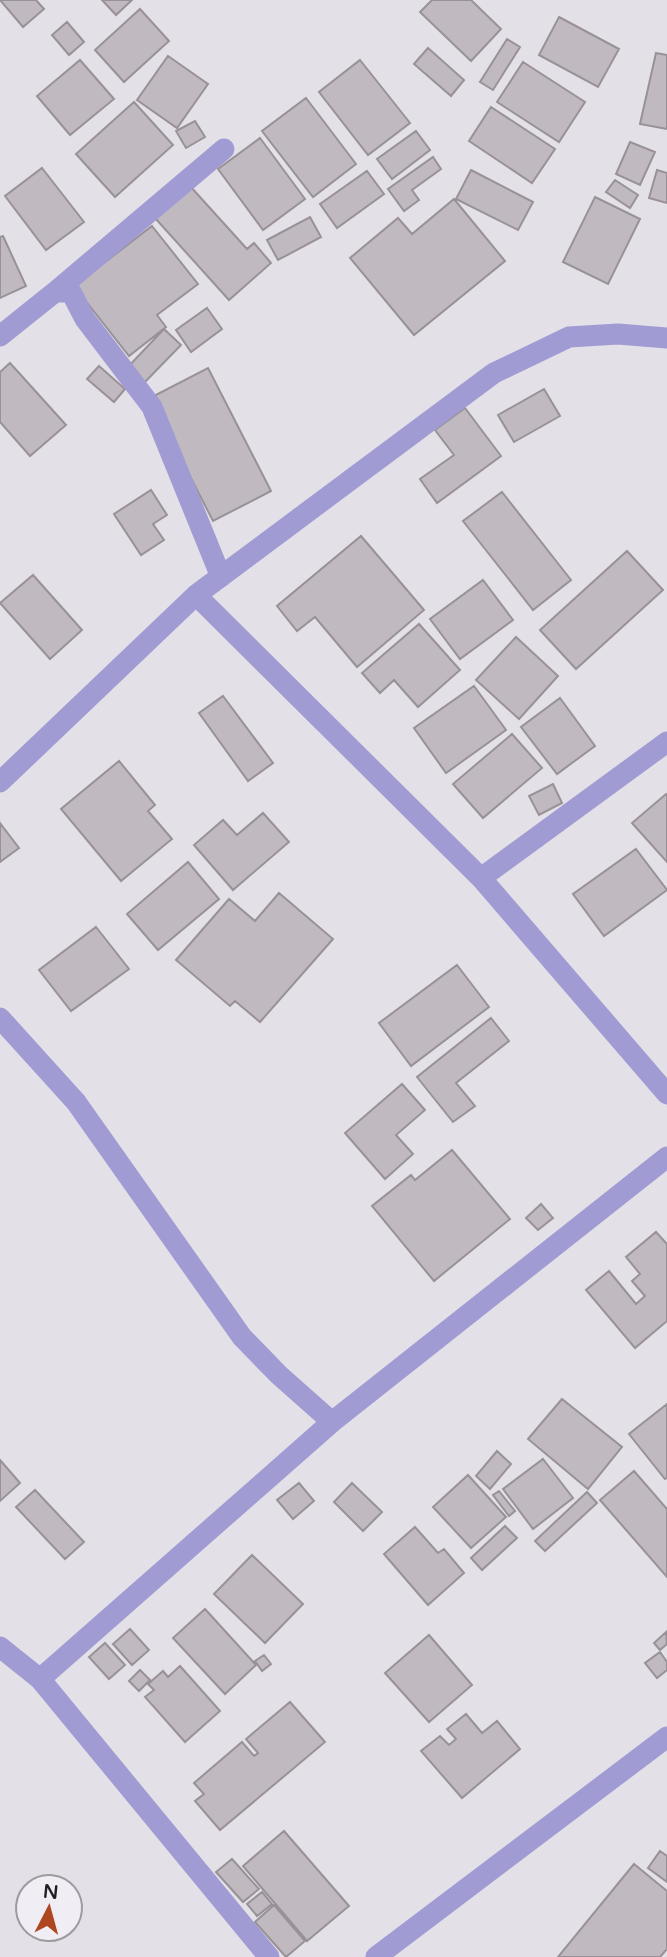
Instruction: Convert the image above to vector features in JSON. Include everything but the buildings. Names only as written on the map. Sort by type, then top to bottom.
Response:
[{"type":"street","points":[[0,336],[224,149]]},
{"type":"street","points":[[55,292],[71,292],[85,319],[152,407],[221,577]]},
{"type":"street","points":[[0,782],[196,596],[494,373],[569,337],[618,334],[667,338]]},
{"type":"street","points":[[196,596],[481,877],[667,1094]]},
{"type":"street","points":[[481,877],[667,742]]},
{"type":"street","points":[[0,1018],[76,1102],[242,1337],[279,1375],[332,1422]]},
{"type":"street","points":[[40,1679],[332,1422],[667,1157]]},
{"type":"street","points":[[0,1647],[40,1679],[269,1957]]},
{"type":"street","points":[[376,1957],[667,1738]]}]
